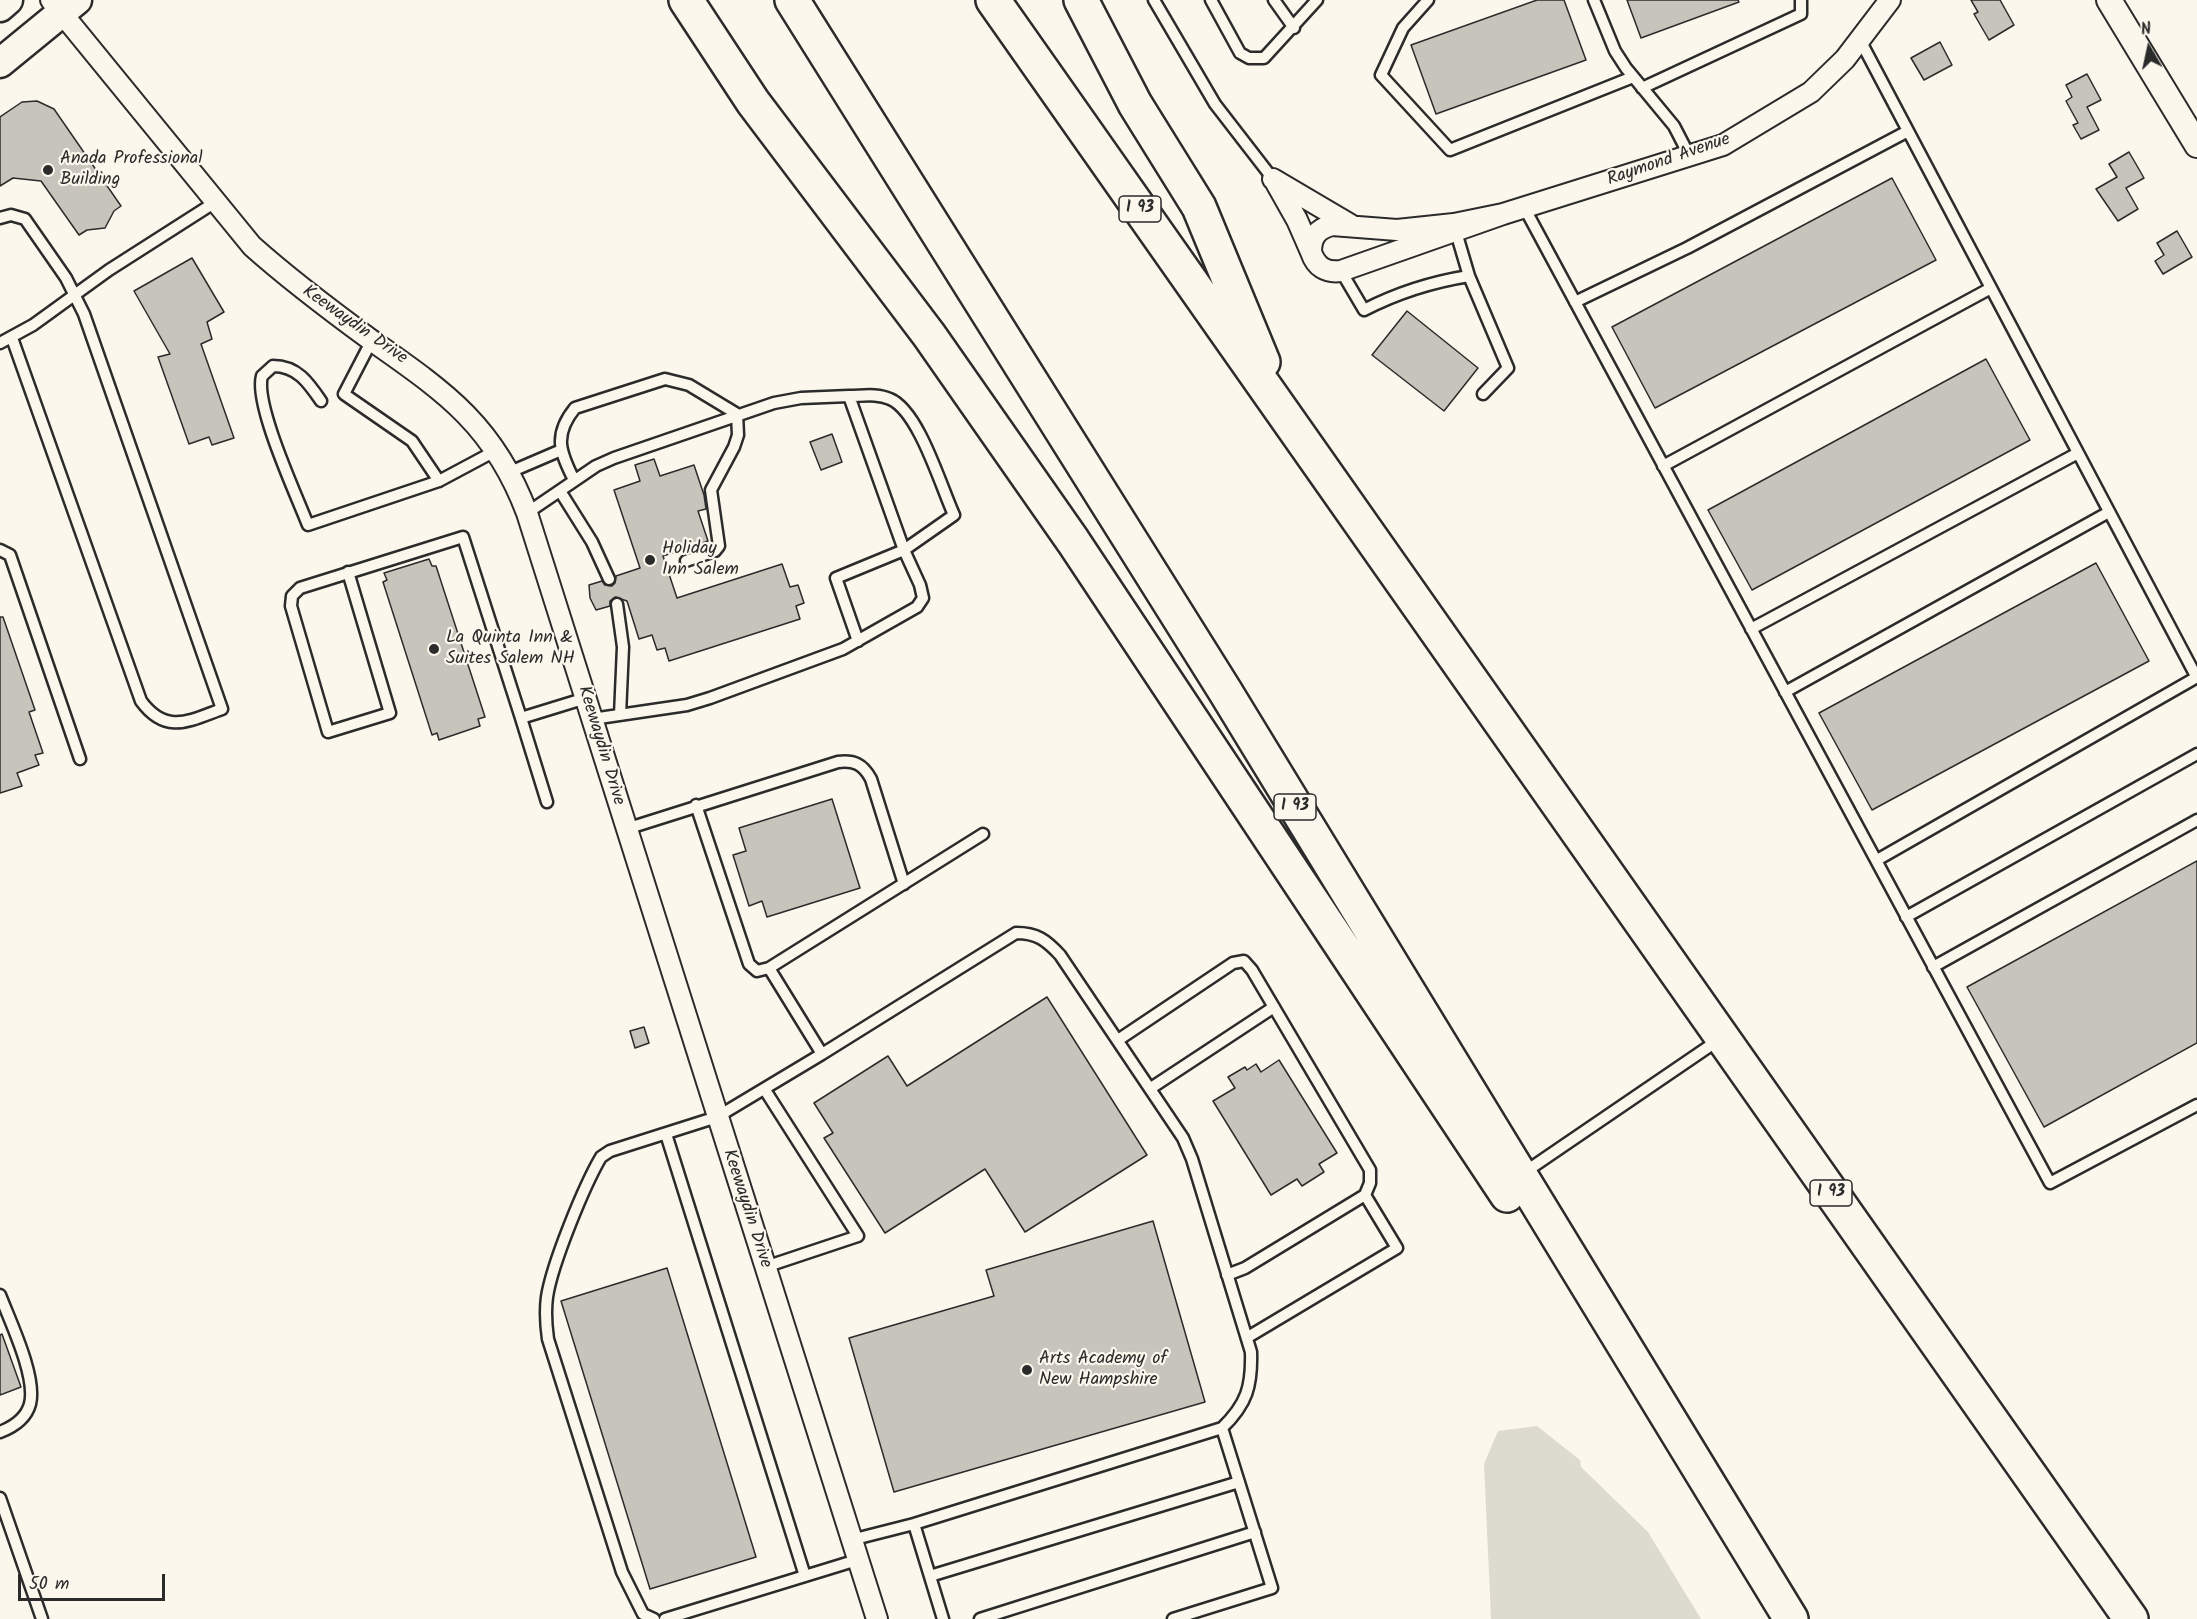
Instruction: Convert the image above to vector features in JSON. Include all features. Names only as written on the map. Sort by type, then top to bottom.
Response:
[{"type":"highway","points":[[662,0],[753,102]]},
{"type":"highway","points":[[686,0],[753,102],[929,335],[1073,541],[1452,1115],[1700,1475]]},
{"type":"highway","name":"I 93","points":[[792,0],[1225,691],[1700,1475],[1791,1619]]},
{"type":"highway","name":"I 93","points":[[993,0],[2131,1619]]},
{"type":"highway","points":[[1081,0],[1135,104],[1199,207],[1286,418]]},
{"type":"main road","points":[[0,7],[8,0]]},
{"type":"main road","points":[[0,63],[63,4]]},
{"type":"street","name":"Raymond Avenue","points":[[1341,272],[1524,207],[1690,157],[1740,136],[1795,103],[1829,77],[1890,0]]},
{"type":"street","points":[[2109,0],[2197,145]]},
{"type":"street","name":"Keewaydin Drive","points":[[63,4],[252,246],[289,280],[446,393],[497,450],[510,472],[527,513],[877,1619]]},
{"type":"street","points":[[1273,179],[1351,225]]},
{"type":"street","points":[[1273,179],[1297,220],[1319,267],[1326,271],[1341,272]]},
{"type":"street","name":"Raymond Avenue","points":[[1311,252],[1314,236],[1324,227],[1351,225],[1396,230],[1423,229],[1503,214]]},
{"type":"lane","points":[[1154,0],[1215,104],[1273,179]]},
{"type":"lane","points":[[1211,0],[1239,53],[1249,58],[1264,58],[1294,28],[1317,0]]},
{"type":"lane","points":[[1274,0],[1294,28]]},
{"type":"lane","points":[[1428,0],[1403,28],[1382,75],[1450,150],[1633,77]]},
{"type":"lane","points":[[1594,0],[1615,51],[1633,77],[1674,126],[1690,157]]},
{"type":"lane","points":[[1642,88],[1801,14],[1801,0]]},
{"type":"lane","points":[[1860,40],[2197,677],[1877,860]]},
{"type":"lane","points":[[1575,302],[1687,248],[1908,131]]},
{"type":"lane","points":[[0,343],[12,338],[217,201]]},
{"type":"lane","points":[[1524,207],[2049,1183],[2197,1105]]},
{"type":"lane","points":[[0,218],[11,215],[25,219],[75,294],[222,709],[188,722],[173,723],[160,720],[141,702],[12,338]]},
{"type":"lane","points":[[1456,232],[1469,276],[1508,368],[1483,394]]},
{"type":"lane","points":[[1341,272],[1364,310],[1395,294],[1427,283],[1469,276]]},
{"type":"lane","points":[[1663,466],[1991,288]]},
{"type":"lane","points":[[372,340],[344,394],[412,441],[439,481]]},
{"type":"lane","points":[[321,401],[297,372],[285,366],[273,366],[262,375],[259,391],[308,525],[439,481],[497,450]]},
{"type":"lane","points":[[574,480],[560,451],[567,419],[575,408],[665,379],[689,385],[737,414]]},
{"type":"lane","points":[[592,719],[710,698],[858,641],[917,607],[922,598],[921,585],[903,550],[849,396]]},
{"type":"lane","points":[[527,513],[574,480],[614,458],[737,414],[801,398],[881,396],[901,407],[915,426],[954,515],[903,550],[836,578],[858,641]]},
{"type":"lane","points":[[686,561],[715,551],[719,546],[711,490],[734,447],[738,435],[737,414]]},
{"type":"lane","points":[[510,472],[560,451]]},
{"type":"lane","points":[[1751,629],[2078,453]]},
{"type":"lane","points":[[560,491],[592,542],[609,579]]},
{"type":"lane","points":[[1785,692],[2109,512]]},
{"type":"lane","points":[[348,572],[390,713],[328,732],[291,606],[292,596],[300,588],[348,572],[463,537],[547,802]]},
{"type":"lane","points":[[0,550],[10,555],[80,759]]},
{"type":"lane","points":[[616,604],[623,647],[620,715]]},
{"type":"lane","points":[[521,718],[586,698]]},
{"type":"lane","points":[[1906,917],[2197,754]]},
{"type":"lane","points":[[626,829],[850,760],[866,770],[871,779],[904,884]]},
{"type":"lane","points":[[696,806],[749,964],[757,972],[769,968],[983,834]]},
{"type":"lane","points":[[1933,967],[2197,820]]},
{"type":"lane","points":[[654,1619],[643,1614],[622,1572],[548,1339],[545,1318],[547,1295],[559,1258],[601,1157],[610,1151],[717,1117],[765,1090],[1016,933],[1030,933],[1047,940],[1151,1088],[1181,1135],[1192,1159],[1248,1337],[1252,1371],[1244,1405],[1222,1428],[914,1524],[851,1540]]},
{"type":"lane","points":[[1118,1040],[1233,963],[1244,961],[1252,970],[1370,1170],[1370,1183],[1365,1195],[1245,1268],[1227,1275]]},
{"type":"lane","points":[[769,968],[822,1054]]},
{"type":"lane","points":[[1151,1088],[1274,1007]]},
{"type":"lane","points":[[1520,1176],[1722,1038]]},
{"type":"lane","points":[[765,1090],[858,1236],[765,1268]]},
{"type":"lane","points":[[666,1134],[806,1576]]},
{"type":"lane","points":[[1248,1337],[1397,1248],[1365,1195]]},
{"type":"lane","points":[[0,1295],[31,1387],[30,1404],[23,1418],[12,1427],[0,1432]]},
{"type":"lane","points":[[1179,1618],[1272,1588],[1222,1428]]},
{"type":"lane","points":[[930,1576],[1239,1482]]},
{"type":"lane","points":[[0,1498],[42,1619]]},
{"type":"lane","points":[[914,1524],[943,1619]]},
{"type":"lane","points":[[980,1619],[1255,1532]]},
{"type":"lane","points":[[665,1619],[857,1560]]},
{"type":"shaded area","points":[[1537,1426],[1580,1460],[1581,1467],[1648,1532],[1701,1619],[1491,1619],[1484,1464],[1498,1431]]},
{"type":"building","points":[[1537,0],[1564,0],[1586,60],[1436,114],[1411,45]]},
{"type":"building","points":[[1627,0],[1738,0],[1739,2],[1641,38]]},
{"type":"building","points":[[1971,0],[2000,0],[2014,25],[1989,40],[1974,14],[1978,12]]},
{"type":"building","points":[[1940,42],[1952,65],[1924,80],[1911,58]]},
{"type":"building","points":[[2087,74],[2101,100],[2087,107],[2099,130],[2081,139],[2073,125],[2078,123],[2066,101],[2072,97],[2066,85]]},
{"type":"building","name":"Anada Professional Building","points":[[37,101],[54,109],[121,206],[114,211],[105,228],[87,230],[79,235],[41,181],[13,178],[0,186],[0,117],[22,102]]},
{"type":"building","points":[[2129,152],[2144,178],[2126,188],[2138,209],[2118,221],[2096,189],[2117,177],[2109,164]]},
{"type":"building","points":[[1892,178],[1936,260],[1655,408],[1612,327]]},
{"type":"building","points":[[2177,231],[2192,257],[2163,274],[2155,261],[2164,255],[2157,243]]},
{"type":"building","points":[[192,258],[224,312],[207,322],[212,339],[201,344],[234,438],[212,445],[209,437],[189,444],[158,357],[170,354],[134,291]]},
{"type":"building","points":[[1407,311],[1478,368],[1444,411],[1372,355]]},
{"type":"building","points":[[1986,359],[2030,440],[1752,590],[1708,510]]},
{"type":"building","points":[[832,434],[842,462],[821,470],[810,442]]},
{"type":"building","name":"Holiday Inn Salem","points":[[654,459],[660,476],[694,465],[704,495],[706,509],[698,511],[708,541],[663,556],[677,598],[782,564],[790,587],[798,585],[804,603],[796,606],[800,619],[669,661],[665,648],[657,650],[652,635],[639,639],[627,601],[615,597],[610,601],[610,606],[596,610],[590,598],[589,585],[602,581],[605,585],[612,586],[616,576],[640,568],[614,490],[640,481],[635,465]]},
{"type":"building","name":"La Quinta Inn & Suites Salem NH","points":[[429,559],[432,566],[436,566],[485,717],[478,719],[480,726],[439,740],[437,733],[432,735],[383,582],[387,580],[384,573]]},
{"type":"building","points":[[2096,563],[2149,661],[1872,810],[1819,713]]},
{"type":"building","points":[[0,617],[3,617],[35,710],[29,712],[43,753],[35,755],[39,765],[17,773],[22,786],[0,793]]},
{"type":"building","points":[[832,799],[860,888],[767,917],[762,901],[749,906],[733,855],[746,851],[739,828]]},
{"type":"building","points":[[2197,861],[2197,1043],[2044,1127],[1967,987]]},
{"type":"building","points":[[1047,997],[1147,1155],[1025,1232],[985,1169],[885,1233],[824,1138],[833,1133],[814,1103],[888,1056],[907,1086]]},
{"type":"building","points":[[644,1027],[649,1043],[635,1048],[630,1031]]},
{"type":"building","points":[[1279,1060],[1337,1153],[1319,1164],[1324,1172],[1302,1186],[1297,1179],[1271,1195],[1213,1101],[1235,1088],[1228,1077],[1245,1067],[1247,1070],[1256,1064],[1261,1072]]},
{"type":"building","name":"Arts Academy of New Hampshire","points":[[1153,1221],[1205,1402],[894,1492],[849,1338],[994,1296],[986,1270]]},
{"type":"building","points":[[667,1268],[756,1557],[650,1589],[561,1301]]},
{"type":"building","points":[[2,1334],[21,1387],[0,1395],[0,1335]]},
{"type":"place","name":"Anada Professional Building","points":[[48,170]]},
{"type":"place","name":"Holiday Inn Salem","points":[[650,560]]},
{"type":"place","name":"La Quinta Inn & Suites Salem NH","points":[[434,649]]},
{"type":"place","name":"Arts Academy of New Hampshire","points":[[1027,1370]]}]
